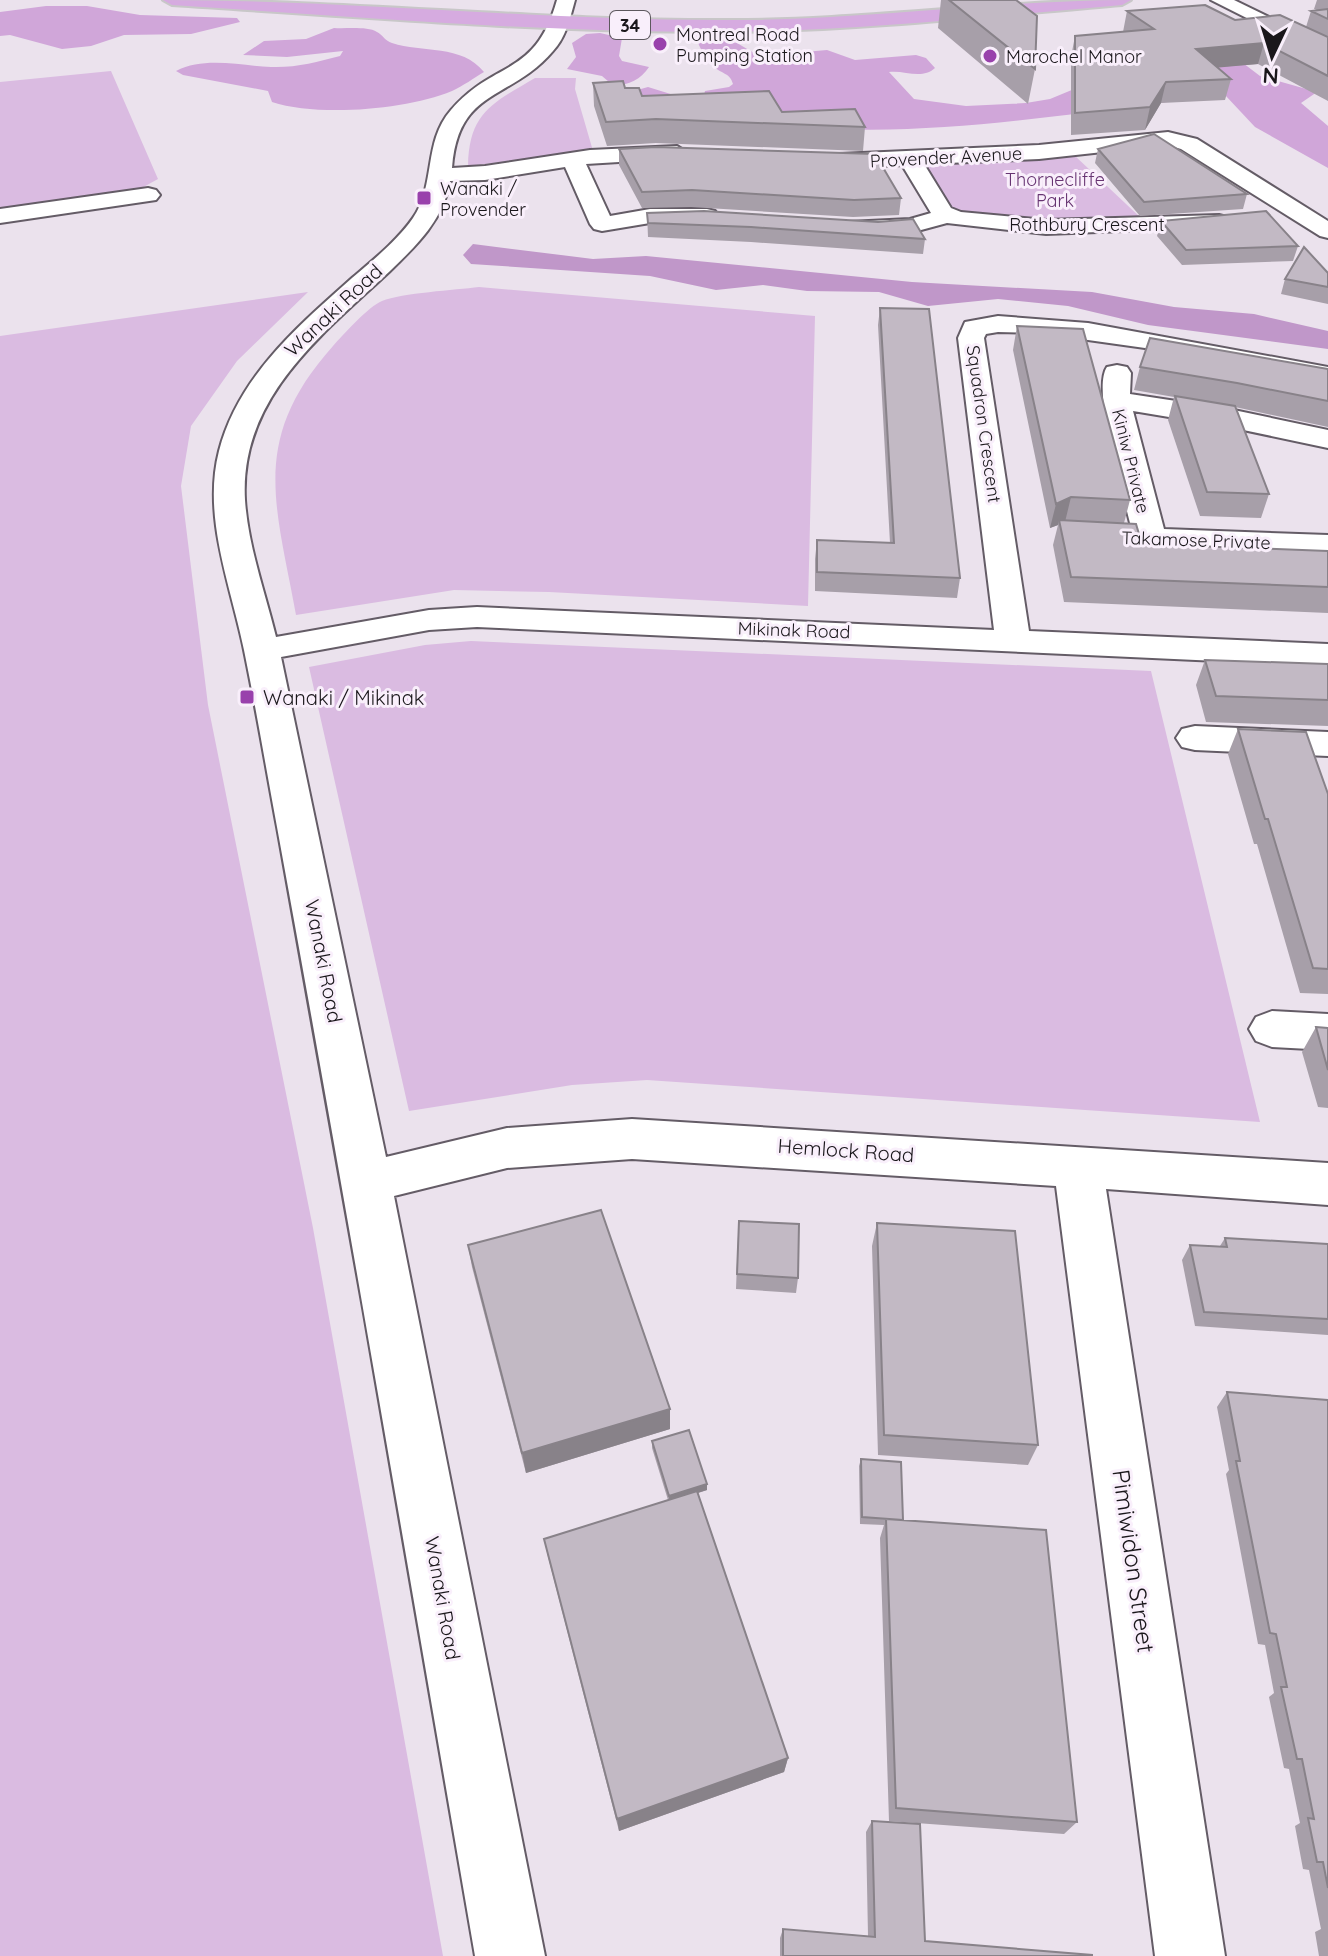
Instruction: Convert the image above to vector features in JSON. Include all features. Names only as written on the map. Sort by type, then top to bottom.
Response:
[{"type":"main road","name":"34","points":[[172,0],[795,20],[1122,0]]},
{"type":"main road","name":"34","points":[[279,0],[554,12]]},
{"type":"main road","name":"34","points":[[795,20],[1018,0]]},
{"type":"street","points":[[1220,0],[1328,53]]},
{"type":"street","name":"Wanaki Road","points":[[510,1956],[368,1182],[262,650],[231,516],[230,463],[234,444],[253,402],[276,363],[413,233],[433,206],[442,175],[443,142],[450,124],[473,100],[543,54],[554,12]]},
{"type":"street","name":"Provender Avenue","points":[[791,160],[910,159],[1061,150],[1168,138],[1189,144],[1328,231]]},
{"type":"street","points":[[442,175],[485,173],[572,159],[694,153]]},
{"type":"street","points":[[572,159],[602,224],[650,216],[725,216]]},
{"type":"street","points":[[910,159],[938,207],[948,216]]},
{"type":"street","points":[[0,216],[148,195]]},
{"type":"street","name":"Rothbury Crescent","points":[[948,216],[986,223],[1060,227],[1250,219],[1296,212]]},
{"type":"street","points":[[831,225],[894,228],[948,216]]},
{"type":"street","name":"Squadron Crescent","points":[[1013,639],[972,332],[981,324],[1003,322],[1132,339],[1328,375]]},
{"type":"street","name":"Kiniw Private","points":[[1132,339],[1117,372],[1116,400],[1150,538]]},
{"type":"street","points":[[1116,400],[1200,413],[1328,439]]},
{"type":"street","name":"Takamose Private","points":[[1065,535],[1328,545]]},
{"type":"street","name":"Mikinak Road","points":[[262,650],[429,620],[477,617],[1328,655]]},
{"type":"street","points":[[1195,738],[1328,744]]},
{"type":"street","points":[[1272,1029],[1328,1032]]},
{"type":"street","name":"Hemlock Road","points":[[368,1182],[507,1148],[632,1139],[716,1142],[1328,1184]]},
{"type":"street","name":"Pimiwidon Street","points":[[1078,1166],[1190,1956]]},
{"type":"green space","points":[[111,71],[158,179],[138,190],[0,208],[0,82]]},
{"type":"green space","points":[[535,78],[576,78],[575,89],[593,151],[468,166],[473,133],[486,111]]},
{"type":"green space","name":"Thornecliffe Park","points":[[1074,155],[1142,219],[1045,222],[974,214],[951,208],[926,168],[941,163]]},
{"type":"green space","points":[[479,287],[815,316],[808,606],[454,590],[296,615],[277,506],[276,474],[279,443],[289,412],[306,380],[343,335],[382,301]]},
{"type":"green space","points":[[308,292],[237,361],[191,426],[181,486],[208,705],[313,1228],[443,1956],[0,1956],[0,336]]},
{"type":"green space","points":[[471,641],[1151,671],[1260,1122],[647,1080],[572,1085],[409,1111],[309,667],[425,645]]},
{"type":"shaded area","points":[[46,6],[87,6],[140,15],[237,18],[240,22],[191,34],[124,35],[91,46],[62,49],[10,35],[0,36],[0,12]]},
{"type":"shaded area","points":[[334,28],[368,29],[392,43],[453,53],[475,63],[484,72],[456,89],[433,98],[387,107],[337,110],[291,107],[272,102],[268,91],[183,75],[176,71],[187,66],[211,63],[289,67],[340,56],[343,51],[287,57],[243,55],[264,41],[306,39]]},
{"type":"shaded area","points":[[600,33],[622,38],[619,56],[622,61],[649,67],[632,82],[614,85],[608,85],[609,82],[602,76],[567,69],[576,57],[572,43],[586,34]]},
{"type":"shaded area","points":[[703,34],[737,43],[759,56],[827,50],[855,60],[916,55],[926,58],[935,68],[919,74],[889,72],[914,99],[966,106],[1050,99],[1079,87],[1239,60],[1260,76],[1317,92],[1301,103],[1328,126],[1328,168],[1255,127],[1225,95],[1031,119],[885,130],[653,116],[630,92],[648,87],[677,96],[704,95],[705,91],[733,84],[730,77],[715,68],[703,53],[697,40]]},
{"type":"shaded area","points":[[473,244],[593,259],[646,256],[912,282],[1092,292],[1174,307],[1254,314],[1328,331],[1328,349],[1148,325],[1068,306],[998,299],[928,306],[879,292],[807,291],[763,285],[716,290],[650,276],[471,264],[463,255]]},
{"type":"building","points":[[949,0],[1016,0],[1037,16],[1035,69]]},
{"type":"building","points":[[1205,5],[1235,20],[1280,15],[1328,37],[1328,76],[1264,43],[1196,49],[1231,79],[1166,82],[1150,107],[1075,113],[1075,36],[1154,29],[1127,11]]},
{"type":"building","points":[[1328,9],[1328,19],[1311,11]]},
{"type":"building","points":[[623,81],[625,88],[639,88],[642,96],[769,91],[782,112],[855,109],[865,127],[656,119],[606,122],[593,83]]},
{"type":"building","points":[[1154,134],[1247,194],[1144,202],[1098,149]]},
{"type":"building","points":[[656,147],[875,154],[901,198],[854,200],[692,190],[642,192],[619,149]]},
{"type":"building","points":[[704,211],[878,222],[913,219],[925,239],[648,223],[647,213]]},
{"type":"building","points":[[1266,211],[1298,246],[1186,250],[1161,221]]},
{"type":"building","points":[[1304,247],[1328,273],[1328,287],[1285,279]]},
{"type":"building","points":[[880,308],[929,309],[960,578],[817,572],[817,540],[894,543]]},
{"type":"building","points":[[1017,326],[1083,329],[1130,500],[1071,497],[1056,504]]},
{"type":"building","points":[[1150,338],[1328,369],[1328,401],[1140,367]]},
{"type":"building","points":[[1175,396],[1235,406],[1269,494],[1207,492]]},
{"type":"building","points":[[1059,520],[1136,524],[1142,544],[1328,551],[1328,587],[1071,577]]},
{"type":"building","points":[[1205,660],[1328,664],[1328,700],[1216,696]]},
{"type":"building","points":[[1238,729],[1306,732],[1328,794],[1328,969],[1313,968]]},
{"type":"building","points":[[1316,1027],[1328,1028],[1328,1070]]},
{"type":"building","points":[[601,1210],[670,1409],[522,1453],[468,1245]]},
{"type":"building","points":[[739,1221],[799,1224],[798,1278],[737,1274]]},
{"type":"building","points":[[877,1223],[1015,1231],[1038,1445],[884,1435]]},
{"type":"building","points":[[1225,1238],[1328,1244],[1328,1319],[1204,1312],[1190,1245],[1227,1247]]},
{"type":"building","points":[[1227,1392],[1328,1400],[1328,1888],[1323,1862],[1317,1862],[1308,1818],[1314,1819],[1302,1759],[1297,1759],[1281,1687],[1287,1687],[1276,1634],[1270,1633],[1236,1461],[1240,1461]]},
{"type":"building","points":[[689,1430],[707,1484],[669,1496],[652,1441]]},
{"type":"building","points":[[861,1459],[901,1462],[903,1520],[862,1517]]},
{"type":"building","points":[[697,1491],[788,1758],[617,1819],[544,1539]]},
{"type":"building","points":[[886,1519],[1046,1530],[1077,1822],[896,1808]]},
{"type":"building","points":[[872,1821],[920,1824],[925,1941],[1092,1956],[783,1956],[783,1929],[875,1937]]},
{"type":"place","name":"Montreal Road Pumping Station","points":[[660,44]]},
{"type":"place","name":"Marochel Manor","points":[[990,56]]},
{"type":"place","name":"Wanaki / Provender","points":[[424,198]]},
{"type":"place","name":"Wanaki / Mikinak","points":[[247,697]]}]
